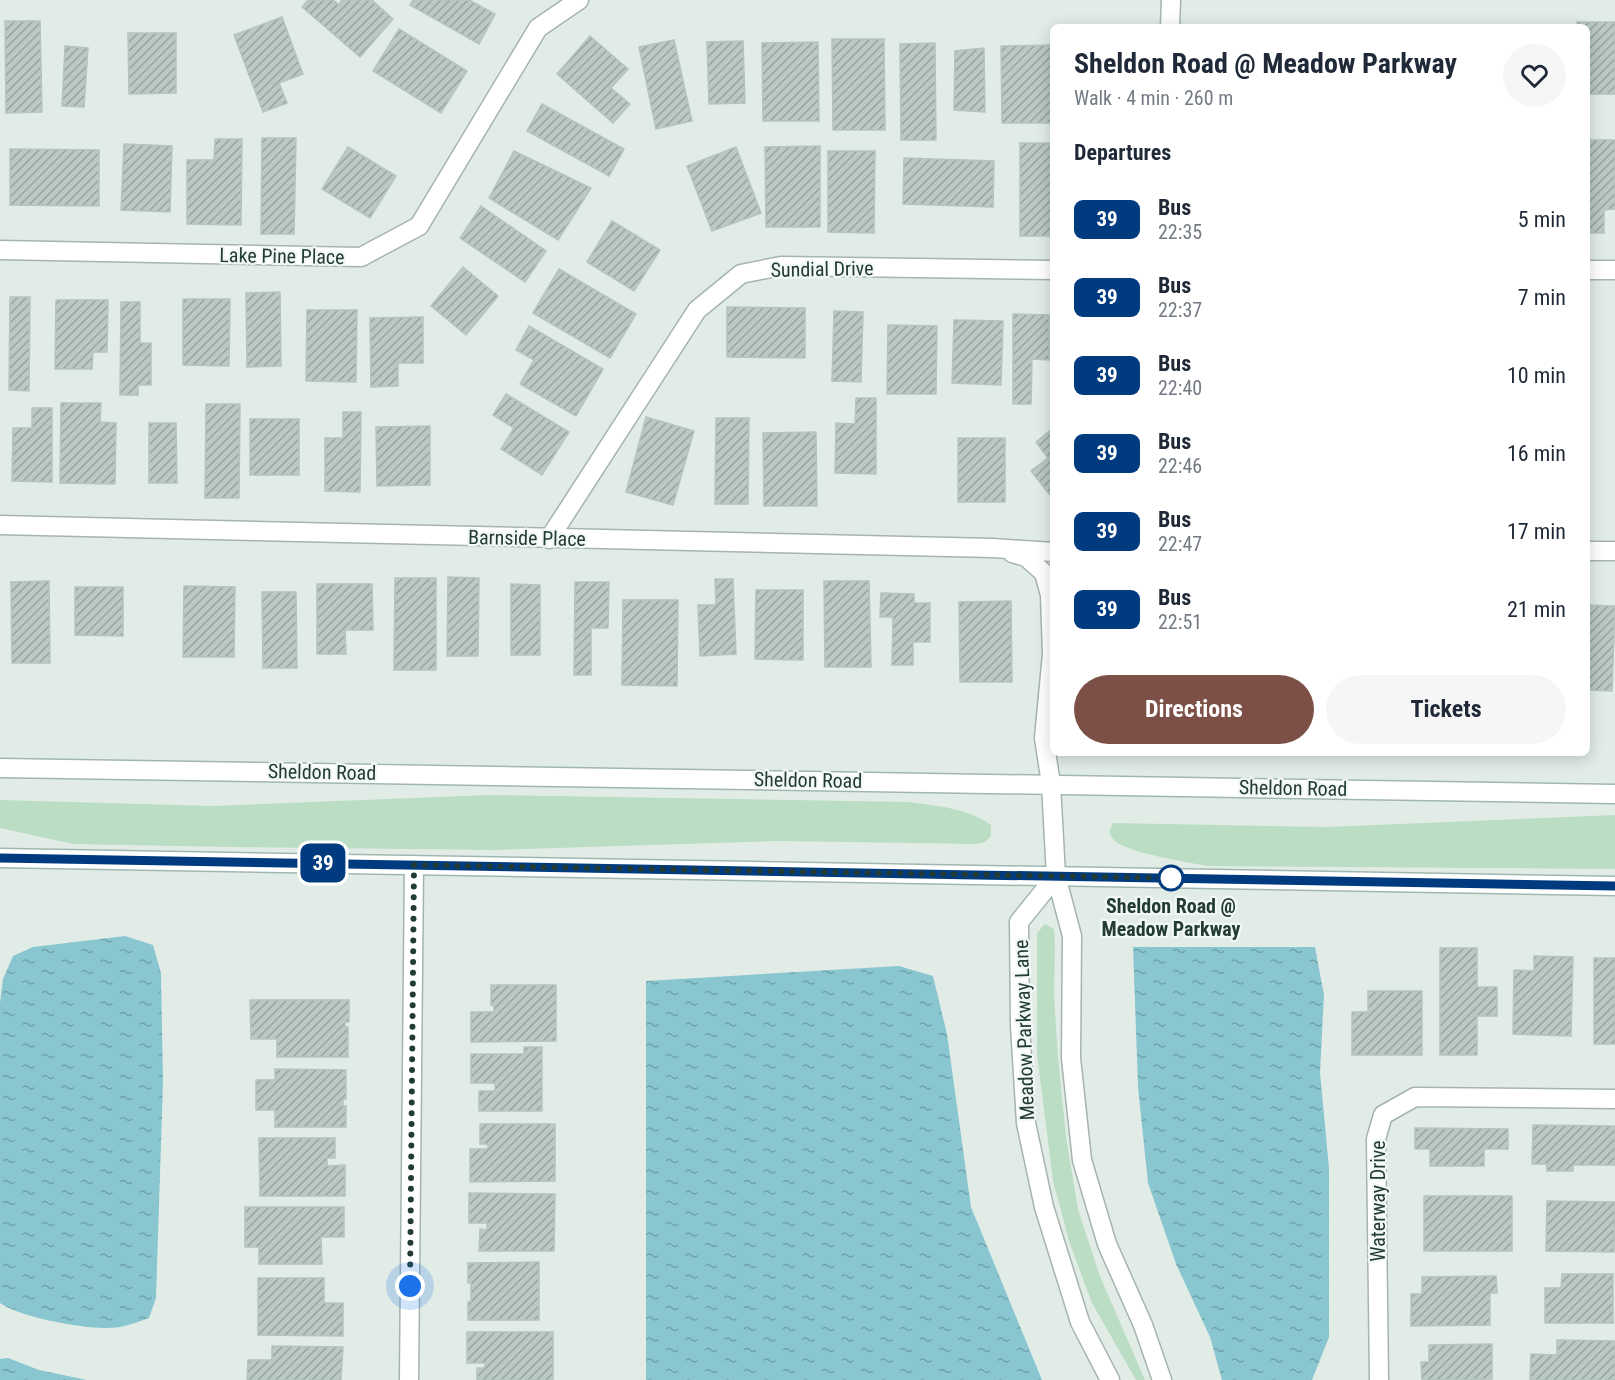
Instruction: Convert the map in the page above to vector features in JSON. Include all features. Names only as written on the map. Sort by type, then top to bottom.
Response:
[{"type":"street","name":"Lake Pine Place","points":[[0,250],[361,257],[419,226],[538,28],[579,0]]},
{"type":"street","points":[[1170,24],[1171,0]]},
{"type":"street","name":"Sundial Drive","points":[[549,539],[697,310],[741,274],[781,266],[1050,270]]},
{"type":"street","points":[[1590,270],[1615,270]]},
{"type":"street","name":"Barnside Place","points":[[0,525],[993,548],[1050,552]]},
{"type":"street","points":[[993,548],[1026,557],[1044,573],[1050,595]]},
{"type":"street","points":[[1590,551],[1615,551]]},
{"type":"street","points":[[1050,681],[1044,738],[1051,784],[1056,876],[1072,936],[1071,1058],[1082,1160],[1107,1244],[1143,1325],[1162,1380]]},
{"type":"street","points":[[1051,784],[1060,756]]},
{"type":"street","name":"Sheldon Road","points":[[0,768],[1615,794]]},
{"type":"street","points":[[0,858],[1615,886]]},
{"type":"street","points":[[409,1380],[414,865]]},
{"type":"street","name":"Meadow Parkway Lane","points":[[1056,876],[1019,922],[1020,1026],[1026,1123],[1044,1207],[1080,1322],[1110,1380]]},
{"type":"street","name":"Waterway Drive","points":[[1379,1380],[1376,1139],[1383,1114],[1415,1097],[1615,1099]]},
{"type":"green space","points":[[490,795],[909,802],[952,809],[982,819],[991,825],[991,836],[985,842],[976,844],[777,841],[495,850],[73,844],[0,828],[0,800],[212,806]]},
{"type":"green space","points":[[1615,815],[1615,869],[1208,866],[1130,849],[1114,840],[1109,832],[1113,823],[1326,827]]},
{"type":"green space","points":[[1045,924],[1054,929],[1054,996],[1058,1057],[1066,1137],[1078,1209],[1099,1274],[1145,1380],[1136,1380],[1092,1303],[1069,1241],[1053,1181],[1037,1054],[1037,933]]},
{"type":"water","points":[[125,936],[153,945],[161,973],[163,1082],[156,1298],[149,1318],[122,1327],[93,1328],[35,1317],[0,1303],[0,1003],[3,979],[13,956],[33,947]]},
{"type":"water","points":[[1133,947],[1315,947],[1324,995],[1320,1072],[1329,1168],[1329,1337],[1312,1380],[1222,1380],[1210,1337],[1176,1264],[1148,1183],[1138,1087]]},
{"type":"water","points":[[899,966],[933,976],[947,1034],[971,1207],[1042,1380],[646,1380],[646,981]]},
{"type":"water","points":[[8,1358],[39,1370],[87,1380],[0,1380],[0,1359]]},
{"type":"building","points":[[308,0],[333,0],[339,5],[342,0],[372,0],[393,19],[360,57],[302,7]]},
{"type":"building","points":[[413,0],[469,0],[495,14],[479,44],[410,5]]},
{"type":"building","points":[[282,17],[303,74],[279,83],[287,103],[263,112],[234,35]]},
{"type":"building","points":[[5,21],[40,21],[42,112],[6,113]]},
{"type":"building","points":[[1577,22],[1615,22],[1615,94],[1590,94],[1590,24],[1577,24]]},
{"type":"building","points":[[399,29],[467,71],[441,113],[373,71]]},
{"type":"building","points":[[128,33],[176,33],[176,93],[129,94]]},
{"type":"building","points":[[590,36],[628,69],[611,88],[630,104],[613,123],[557,74]]},
{"type":"building","points":[[832,39],[884,39],[885,130],[833,130]]},
{"type":"building","points":[[674,40],[692,121],[656,129],[639,47]]},
{"type":"building","points":[[743,41],[745,103],[709,104],[707,42]]},
{"type":"building","points":[[818,42],[819,121],[763,121],[762,43]]},
{"type":"building","points":[[935,43],[936,140],[901,140],[900,44]]},
{"type":"building","points":[[1050,45],[1050,123],[1002,123],[1001,46]]},
{"type":"building","points":[[65,46],[88,48],[84,107],[62,106]]},
{"type":"building","points":[[984,48],[985,112],[954,110],[955,51]]},
{"type":"building","points":[[542,104],[624,149],[609,176],[527,131]]},
{"type":"building","points":[[262,138],[296,138],[294,234],[261,234]]},
{"type":"building","points":[[215,139],[242,139],[241,225],[187,224],[187,160],[214,160]]},
{"type":"building","points":[[1590,140],[1615,140],[1615,209],[1604,210],[1604,233],[1590,233]]},
{"type":"building","points":[[1020,143],[1050,143],[1050,236],[1020,236]]},
{"type":"building","points":[[124,144],[172,146],[170,212],[121,210]]},
{"type":"building","points":[[820,146],[820,227],[766,227],[765,147]]},
{"type":"building","points":[[348,147],[396,176],[370,218],[322,189]]},
{"type":"building","points":[[736,147],[761,213],[712,231],[687,166]]},
{"type":"building","points":[[10,149],[99,150],[99,206],[10,205]]},
{"type":"building","points":[[514,151],[591,188],[558,240],[489,198]]},
{"type":"building","points":[[828,151],[875,151],[874,233],[828,232]]},
{"type":"building","points":[[904,158],[994,161],[993,207],[903,204]]},
{"type":"building","points":[[481,206],[546,251],[525,282],[460,238]]},
{"type":"building","points":[[612,221],[660,250],[634,291],[587,262]]},
{"type":"building","points":[[463,267],[498,296],[466,335],[431,306]]},
{"type":"building","points":[[559,269],[636,314],[610,358],[533,313]]},
{"type":"building","points":[[280,292],[281,366],[247,367],[246,293]]},
{"type":"building","points":[[10,297],[30,297],[29,391],[9,390]]},
{"type":"building","points":[[183,299],[230,299],[229,366],[183,365]]},
{"type":"building","points":[[56,300],[108,300],[107,352],[93,352],[92,369],[55,369]]},
{"type":"building","points":[[121,302],[140,302],[140,343],[151,343],[151,385],[138,385],[138,395],[120,395]]},
{"type":"building","points":[[727,307],[805,308],[805,358],[727,357]]},
{"type":"building","points":[[307,310],[357,310],[356,382],[306,381]]},
{"type":"building","points":[[834,311],[863,312],[861,382],[832,381]]},
{"type":"building","points":[[1013,314],[1049,315],[1049,360],[1032,359],[1031,404],[1013,404]]},
{"type":"building","points":[[423,317],[423,363],[398,363],[398,386],[371,387],[370,318]]},
{"type":"building","points":[[954,320],[1003,321],[1001,385],[952,383]]},
{"type":"building","points":[[888,325],[937,326],[936,394],[887,394]]},
{"type":"building","points":[[529,326],[603,369],[576,416],[520,384],[534,360],[516,350]]},
{"type":"building","points":[[506,394],[569,432],[542,475],[501,449],[514,428],[493,415]]},
{"type":"building","points":[[856,398],[876,398],[876,474],[835,473],[836,423],[855,424]]},
{"type":"building","points":[[61,403],[101,403],[100,422],[116,423],[115,484],[60,483]]},
{"type":"building","points":[[206,404],[240,404],[239,498],[205,498]]},
{"type":"building","points":[[32,408],[52,408],[52,482],[12,481],[13,428],[32,428]]},
{"type":"building","points":[[343,412],[361,412],[360,492],[325,491],[325,438],[343,438]]},
{"type":"building","points":[[646,417],[694,431],[673,505],[626,492]]},
{"type":"building","points":[[716,418],[749,418],[748,504],[715,504]]},
{"type":"building","points":[[250,419],[299,419],[299,475],[250,475]]},
{"type":"building","points":[[149,423],[176,423],[177,483],[149,483]]},
{"type":"building","points":[[430,426],[430,485],[377,486],[376,427]]},
{"type":"building","points":[[1050,430],[1050,495],[1031,471],[1048,458],[1036,442]]},
{"type":"building","points":[[816,432],[817,506],[764,506],[763,433]]},
{"type":"building","points":[[958,438],[1005,438],[1005,502],[958,502]]},
{"type":"building","points":[[448,577],[479,578],[478,656],[447,656]]},
{"type":"building","points":[[395,578],[436,578],[436,670],[394,670]]},
{"type":"building","points":[[715,579],[733,579],[736,654],[700,656],[698,605],[716,605]]},
{"type":"building","points":[[49,581],[50,663],[12,663],[11,582]]},
{"type":"building","points":[[824,581],[869,581],[871,667],[825,667]]},
{"type":"building","points":[[575,582],[609,582],[608,628],[591,628],[591,675],[574,675]]},
{"type":"building","points":[[317,584],[372,584],[373,630],[345,630],[346,654],[317,654]]},
{"type":"building","points":[[511,584],[540,585],[540,655],[511,655]]},
{"type":"building","points":[[184,586],[235,587],[234,657],[183,657]]},
{"type":"building","points":[[75,587],[123,587],[123,636],[75,635]]},
{"type":"building","points":[[756,590],[803,590],[803,660],[755,659]]},
{"type":"building","points":[[262,592],[296,592],[297,668],[263,668]]},
{"type":"building","points":[[881,593],[914,594],[914,603],[930,603],[930,642],[913,642],[913,665],[892,665],[893,617],[880,617]]},
{"type":"building","points":[[623,600],[678,600],[677,686],[622,685]]},
{"type":"building","points":[[1011,601],[1012,682],[960,682],[959,602]]},
{"type":"building","points":[[1590,605],[1615,606],[1612,691],[1590,690]]},
{"type":"building","points":[[1440,948],[1477,948],[1477,987],[1497,987],[1497,1016],[1477,1016],[1477,1055],[1440,1055]]},
{"type":"building","points":[[1534,956],[1573,957],[1571,1036],[1513,1034],[1514,970],[1534,971]]},
{"type":"building","points":[[1594,958],[1615,958],[1615,1044],[1594,1044]]},
{"type":"building","points":[[491,985],[556,985],[556,1041],[471,1042],[471,1012],[494,1012],[494,1005],[491,1005]]},
{"type":"building","points":[[1368,991],[1422,991],[1422,1055],[1352,1055],[1352,1012],[1368,1012]]},
{"type":"building","points":[[250,1000],[349,1000],[349,1022],[345,1022],[345,1027],[348,1027],[348,1057],[277,1057],[277,1039],[251,1039]]},
{"type":"building","points":[[524,1047],[542,1047],[542,1111],[479,1111],[479,1091],[495,1091],[495,1083],[471,1083],[471,1054],[524,1054]]},
{"type":"building","points":[[275,1069],[346,1070],[346,1099],[343,1099],[343,1106],[346,1106],[346,1127],[275,1127],[275,1110],[256,1110],[256,1080],[275,1080]]},
{"type":"building","points":[[480,1124],[555,1124],[555,1181],[470,1182],[470,1149],[488,1149],[488,1144],[480,1144]]},
{"type":"building","points":[[1533,1125],[1615,1126],[1615,1165],[1573,1165],[1573,1171],[1547,1171],[1547,1164],[1532,1164]]},
{"type":"building","points":[[1415,1128],[1508,1129],[1508,1149],[1484,1149],[1484,1166],[1430,1166],[1430,1149],[1415,1149]]},
{"type":"building","points":[[259,1138],[335,1138],[335,1158],[327,1158],[327,1166],[345,1165],[345,1196],[260,1196]]},
{"type":"building","points":[[469,1193],[555,1194],[554,1251],[479,1251],[480,1229],[487,1230],[487,1223],[469,1223]]},
{"type":"building","points":[[1424,1196],[1512,1196],[1512,1251],[1424,1251]]},
{"type":"building","points":[[1547,1201],[1615,1202],[1614,1252],[1546,1251]]},
{"type":"building","points":[[245,1207],[344,1207],[344,1237],[321,1237],[322,1264],[259,1264],[259,1247],[245,1247]]},
{"type":"building","points":[[539,1262],[539,1320],[468,1320],[471,1283],[468,1283],[468,1263]]},
{"type":"building","points":[[1562,1274],[1613,1274],[1613,1323],[1545,1323],[1545,1288],[1561,1288]]},
{"type":"building","points":[[1496,1276],[1497,1293],[1490,1293],[1490,1325],[1411,1326],[1411,1294],[1422,1294],[1422,1277]]},
{"type":"building","points":[[258,1278],[324,1278],[324,1303],[343,1303],[343,1336],[258,1335]]},
{"type":"building","points":[[467,1332],[553,1332],[553,1380],[477,1380],[477,1368],[485,1368],[485,1363],[467,1363]]},
{"type":"building","points":[[1557,1340],[1615,1341],[1615,1380],[1530,1380],[1531,1354],[1557,1355]]},
{"type":"building","points":[[1492,1344],[1492,1379],[1422,1380],[1421,1362],[1429,1362],[1429,1345]]},
{"type":"building","points":[[272,1346],[343,1347],[341,1380],[247,1380],[248,1360],[272,1360]]},
{"type":"bus line","name":"39","points":[[0,858],[1615,886]]},
{"type":"place","name":"Sheldon Road @ Meadow Parkway","points":[[1171,878]]},
{"type":"route","points":[[410,1286],[414,865],[1171,878]]}]
